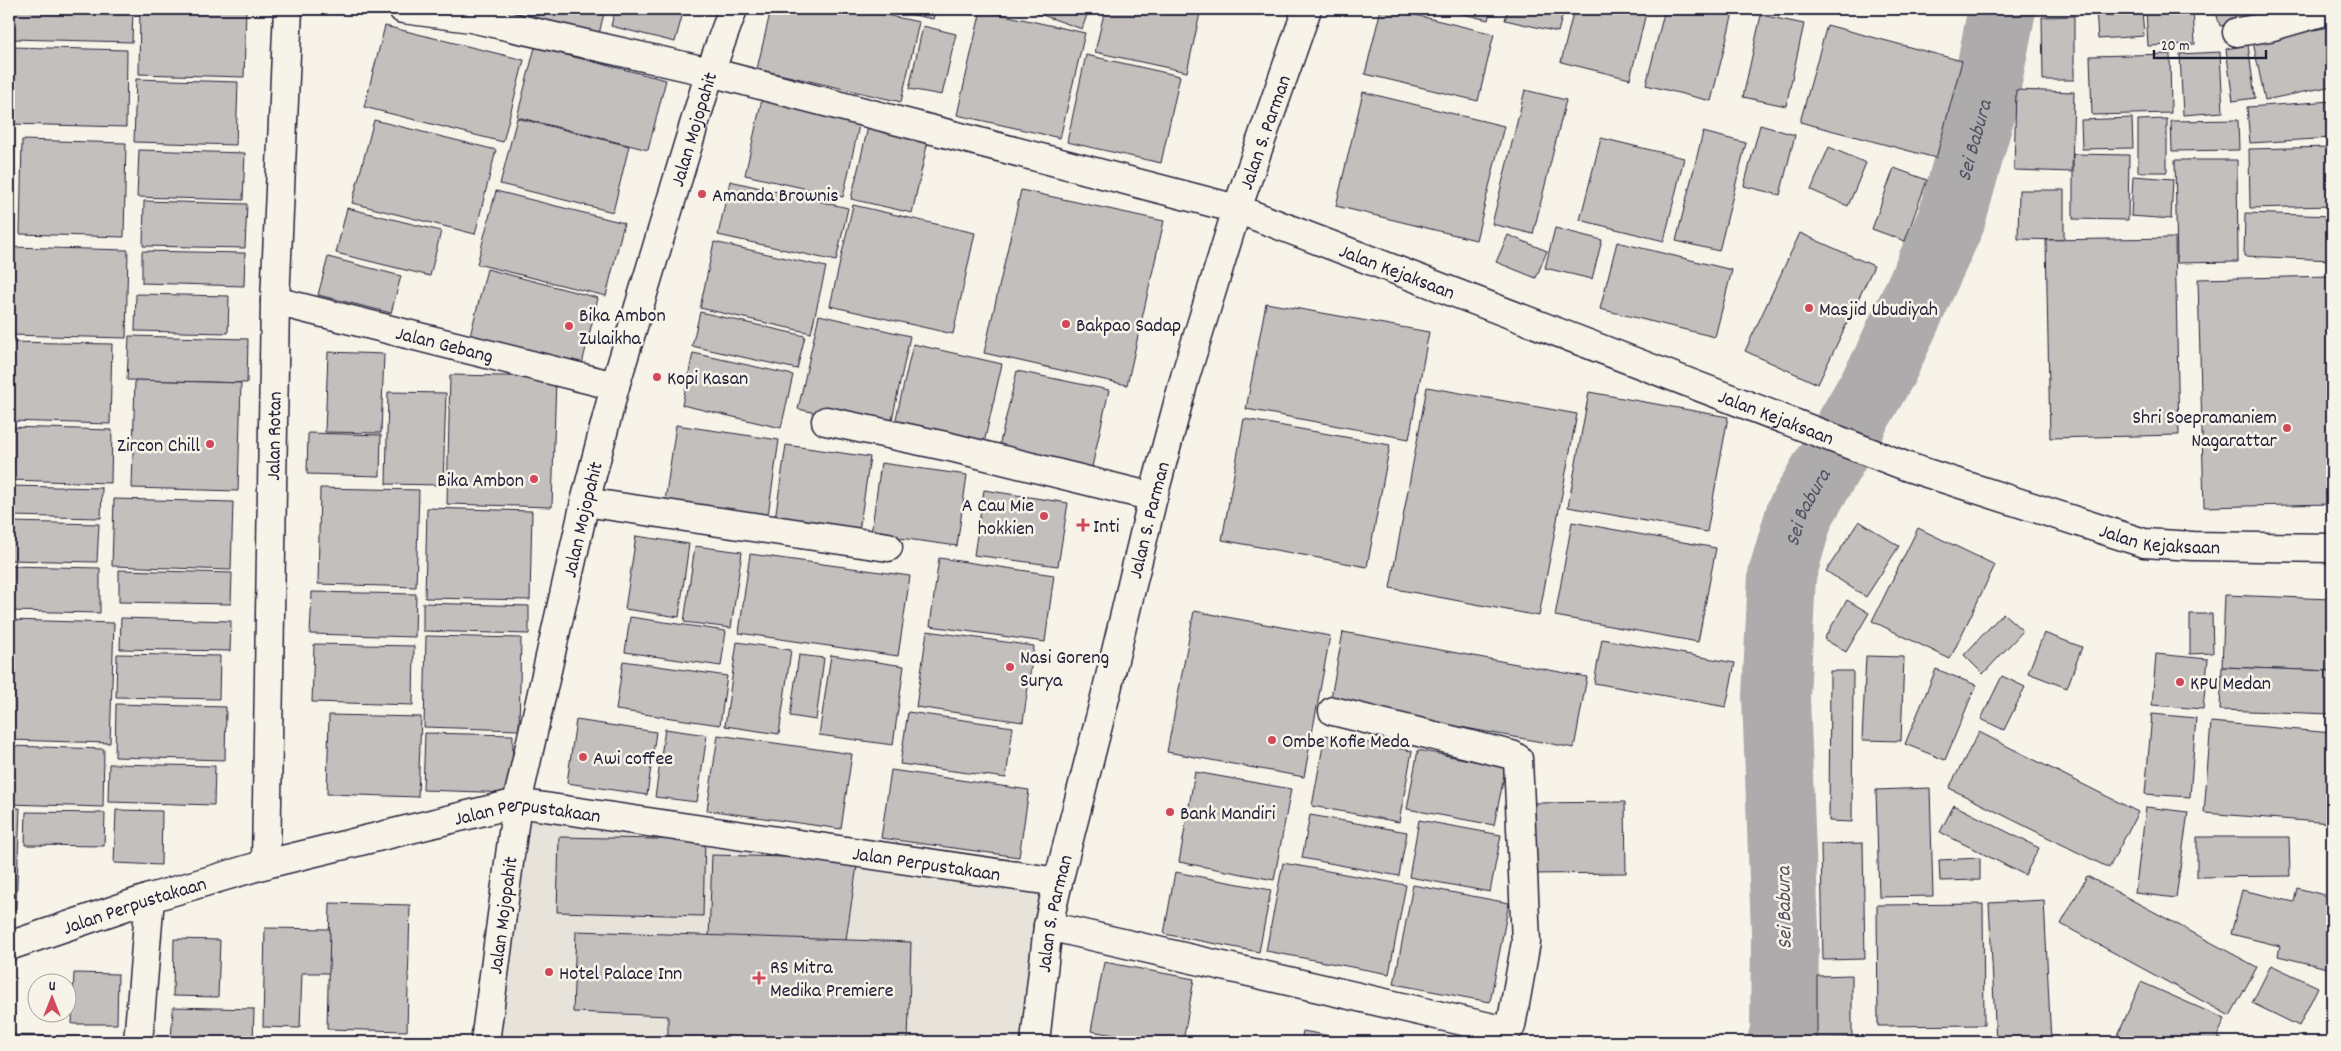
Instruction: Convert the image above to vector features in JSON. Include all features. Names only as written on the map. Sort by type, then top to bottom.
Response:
[{"type":"street","name":"Jalan Rotan","points":[[266,864],[275,301],[288,9]]},
{"type":"street","name":"Jalan Kejaksaan","points":[[403,9],[471,13],[710,72],[1237,209],[1908,467],[2144,543],[2193,546],[2332,548]]},
{"type":"street","name":"Jalan Mojopahit","points":[[485,1042],[517,804],[585,502],[615,386],[710,72],[732,9]]},
{"type":"street","name":"Jalan S. Parman","points":[[1035,1042],[1048,926],[1153,496],[1185,377],[1237,209],[1307,9]]},
{"type":"street","points":[[2237,32],[2269,27],[2332,9]]},
{"type":"street","name":"Jalan Gebang","points":[[275,301],[615,386]]},
{"type":"street","points":[[826,421],[950,447],[1153,496]]},
{"type":"street","points":[[585,502],[888,547]]},
{"type":"street","points":[[1048,926],[1498,1029],[1511,1026],[1526,942],[1518,758],[1333,711]]},
{"type":"street","name":"Jalan Perpustakaan","points":[[9,946],[150,898],[266,864],[517,804],[1058,882]]},
{"type":"street","points":[[138,1042],[150,898]]},
{"type":"shaded area","points":[[520,804],[1058,882],[1038,1042],[487,1042]]},
{"type":"building","points":[[12,9],[133,9],[132,42],[11,39]]},
{"type":"building","points":[[140,9],[246,9],[244,77],[139,74]]},
{"type":"building","points":[[497,9],[605,9],[599,34]]},
{"type":"building","points":[[615,9],[684,9],[675,42],[611,26]]},
{"type":"building","points":[[771,9],[857,9],[919,22],[901,102],[757,69]]},
{"type":"building","points":[[886,9],[936,9],[933,19]]},
{"type":"building","points":[[1025,9],[1089,9],[1082,29]]},
{"type":"building","points":[[1105,9],[1201,9],[1187,72],[1095,52]]},
{"type":"building","points":[[1381,9],[1390,9],[1494,34],[1478,101],[1365,74]]},
{"type":"building","points":[[1442,9],[1491,9],[1488,20]]},
{"type":"building","points":[[1508,9],[1564,9],[1558,32],[1505,20]]},
{"type":"building","points":[[1574,9],[1647,9],[1630,79],[1561,62]]},
{"type":"building","points":[[1665,9],[1734,9],[1711,101],[1646,85]]},
{"type":"building","points":[[2096,9],[2142,9],[2144,36],[2098,39]]},
{"type":"building","points":[[2146,9],[2193,9],[2195,44],[2148,46]]},
{"type":"building","points":[[2215,9],[2233,9],[2237,22],[2220,26]]},
{"type":"building","points":[[2239,9],[2293,9],[2243,22]]},
{"type":"building","points":[[981,10],[1085,33],[1060,138],[957,115]]},
{"type":"building","points":[[1761,15],[1804,24],[1786,106],[1743,97]]},
{"type":"building","points":[[2074,16],[2074,80],[2043,80],[2042,17]]},
{"type":"building","points":[[1827,25],[1962,61],[1936,158],[1800,122]]},
{"type":"building","points":[[385,26],[524,60],[503,142],[364,107]]},
{"type":"building","points":[[923,26],[956,34],[942,95],[909,89]]},
{"type":"building","points":[[2329,27],[2332,45],[2332,86],[2265,100],[2253,42]]},
{"type":"building","points":[[2248,45],[2255,98],[2233,101],[2226,49]]},
{"type":"building","points":[[11,47],[127,50],[126,127],[9,124]]},
{"type":"building","points":[[535,47],[666,80],[648,150],[517,117]]},
{"type":"building","points":[[2220,52],[2223,112],[2183,115],[2180,54]]},
{"type":"building","points":[[2170,54],[2171,113],[2092,115],[2090,56]]},
{"type":"building","points":[[1086,55],[1180,76],[1161,163],[1067,142]]},
{"type":"building","points":[[136,79],[238,82],[236,145],[134,142]]},
{"type":"building","points":[[1525,90],[1566,100],[1533,234],[1492,224]]},
{"type":"building","points":[[2016,90],[2074,92],[2072,172],[2014,170]]},
{"type":"building","points":[[1363,92],[1504,126],[1476,240],[1336,206]]},
{"type":"building","points":[[762,99],[860,121],[843,197],[745,175]]},
{"type":"building","points":[[2332,101],[2332,138],[2250,143],[2247,107]]},
{"type":"building","points":[[517,118],[629,146],[613,212],[500,184]]},
{"type":"building","points":[[2132,118],[2133,148],[2082,149],[2081,120]]},
{"type":"building","points":[[2167,119],[2167,172],[2138,172],[2138,120]]},
{"type":"building","points":[[374,120],[496,150],[475,234],[352,203]]},
{"type":"building","points":[[2238,120],[2239,150],[2172,151],[2171,121]]},
{"type":"building","points":[[1760,125],[1795,135],[1780,195],[1744,186]]},
{"type":"building","points":[[868,127],[928,141],[912,213],[851,199]]},
{"type":"building","points":[[1703,132],[1746,143],[1719,251],[1676,241]]},
{"type":"building","points":[[1601,138],[1684,158],[1664,241],[1580,220]]},
{"type":"building","points":[[22,140],[126,143],[124,237],[20,234]]},
{"type":"building","points":[[1829,147],[1866,163],[1848,206],[1811,190]]},
{"type":"building","points":[[2332,147],[2332,206],[2250,208],[2249,149]]},
{"type":"building","points":[[139,150],[245,153],[243,200],[137,197]]},
{"type":"building","points":[[2073,154],[2129,155],[2128,220],[2073,219]]},
{"type":"building","points":[[2175,160],[2237,160],[2238,262],[2177,263]]},
{"type":"building","points":[[1894,168],[1927,180],[1905,241],[1872,229]]},
{"type":"building","points":[[2133,176],[2173,179],[2171,219],[2131,216]]},
{"type":"building","points":[[730,181],[848,208],[836,261],[718,235]]},
{"type":"building","points":[[1021,190],[1164,221],[1127,385],[984,353]]},
{"type":"building","points":[[2019,190],[2064,190],[2064,240],[2018,239]]},
{"type":"building","points":[[496,191],[624,223],[606,296],[477,264]]},
{"type":"building","points":[[144,201],[247,204],[245,248],[143,246]]},
{"type":"building","points":[[853,205],[975,233],[953,334],[830,306]]},
{"type":"building","points":[[347,208],[441,231],[430,276],[336,253]]},
{"type":"building","points":[[2245,213],[2332,216],[2332,260],[2244,256]]},
{"type":"building","points":[[1555,228],[1602,240],[1592,279],[1545,268]]},
{"type":"building","name":"Masjid Ubudiyah","points":[[1800,233],[1874,266],[1818,384],[1745,351]]},
{"type":"building","points":[[1508,235],[1547,251],[1536,278],[1496,262]]},
{"type":"building","points":[[2175,238],[2179,435],[2050,438],[2046,240]]},
{"type":"building","points":[[714,242],[826,267],[811,333],[700,308]]},
{"type":"building","points":[[1617,242],[1732,270],[1715,337],[1600,309]]},
{"type":"building","points":[[9,247],[128,250],[126,338],[9,335]]},
{"type":"building","points":[[142,251],[245,253],[244,286],[142,283]]},
{"type":"building","points":[[328,257],[401,276],[391,313],[318,295]]},
{"type":"building","points":[[487,269],[598,298],[582,364],[470,336]]},
{"type":"building","points":[[2332,276],[2332,504],[2204,507],[2198,279]]},
{"type":"building","points":[[136,294],[229,296],[228,333],[135,331]]},
{"type":"building","points":[[1266,303],[1429,332],[1409,439],[1246,409]]},
{"type":"building","points":[[700,312],[805,336],[797,369],[692,346]]},
{"type":"building","points":[[819,315],[910,336],[890,429],[798,409]]},
{"type":"building","points":[[129,336],[248,339],[247,383],[127,380]]},
{"type":"building","points":[[9,342],[112,344],[110,424],[9,421]]},
{"type":"building","points":[[913,344],[1002,364],[984,443],[895,423]]},
{"type":"building","points":[[328,352],[384,354],[381,433],[325,432]]},
{"type":"building","points":[[693,353],[793,375],[781,428],[682,405]]},
{"type":"building","points":[[1017,371],[1109,390],[1090,476],[997,455]]},
{"type":"building","points":[[450,375],[556,377],[552,507],[447,504]]},
{"type":"building","points":[[135,380],[241,383],[238,491],[132,488]]},
{"type":"building","points":[[1427,387],[1577,414],[1539,616],[1390,588]]},
{"type":"building","points":[[388,392],[446,393],[443,485],[386,484]]},
{"type":"building","points":[[1589,392],[1728,417],[1707,532],[1568,507]]},
{"type":"building","points":[[1244,419],[1390,445],[1367,567],[1222,540]]},
{"type":"building","points":[[676,425],[779,440],[767,522],[664,508]]},
{"type":"building","points":[[9,427],[112,430],[111,483],[9,480]]},
{"type":"building","points":[[308,433],[381,435],[380,476],[307,474]]},
{"type":"building","points":[[786,445],[870,457],[858,538],[774,526]]},
{"type":"building","points":[[881,463],[967,475],[957,546],[871,534]]},
{"type":"building","points":[[9,486],[102,488],[101,518],[9,516]]},
{"type":"building","points":[[320,488],[419,490],[416,587],[318,584]]},
{"type":"building","points":[[984,490],[1068,503],[1058,566],[974,555]]},
{"type":"building","points":[[114,499],[233,502],[231,570],[112,566]]},
{"type":"building","points":[[427,508],[532,511],[530,600],[425,598]]},
{"type":"building","points":[[1859,521],[1899,546],[1866,597],[1826,571]]},
{"type":"building","points":[[9,522],[99,524],[97,562],[9,560]]},
{"type":"building","points":[[1572,522],[1716,548],[1698,642],[1555,616]]},
{"type":"building","points":[[1918,528],[1995,565],[1950,659],[1872,621]]},
{"type":"building","points":[[636,536],[689,544],[679,617],[625,609]]},
{"type":"building","points":[[695,546],[742,552],[731,628],[684,622]]},
{"type":"building","points":[[750,554],[910,576],[898,656],[739,633]]},
{"type":"building","points":[[939,558],[1054,575],[1045,642],[930,626]]},
{"type":"building","points":[[9,566],[100,568],[100,613],[9,611]]},
{"type":"building","points":[[119,570],[232,573],[231,604],[119,602]]},
{"type":"building","points":[[312,592],[416,594],[415,637],[310,634]]},
{"type":"building","points":[[2225,595],[2332,599],[2332,671],[2222,667]]},
{"type":"building","points":[[1847,600],[1869,613],[1846,652],[1824,639]]},
{"type":"building","points":[[423,603],[529,606],[529,634],[423,631]]},
{"type":"building","points":[[1194,611],[1330,636],[1304,777],[1167,752]]},
{"type":"building","points":[[2003,613],[2023,631],[1983,674],[1964,655]]},
{"type":"building","points":[[2190,614],[2212,614],[2213,653],[2190,654]]},
{"type":"building","points":[[630,617],[726,631],[721,666],[625,652]]},
{"type":"building","points":[[121,618],[231,621],[230,651],[120,649]]},
{"type":"building","points":[[9,620],[114,623],[110,743],[9,740]]},
{"type":"building","points":[[927,631],[1034,646],[1023,722],[916,707]]},
{"type":"building","points":[[1343,632],[1587,677],[1574,748],[1330,703]]},
{"type":"building","points":[[2044,633],[2082,647],[2067,688],[2028,673]]},
{"type":"building","points":[[426,636],[521,638],[519,730],[424,727]]},
{"type":"building","points":[[1602,639],[1735,663],[1726,707],[1594,683]]},
{"type":"building","points":[[737,642],[791,650],[779,734],[725,726]]},
{"type":"building","points":[[314,644],[414,646],[413,705],[312,702]]},
{"type":"building","points":[[117,654],[220,656],[219,699],[116,697]]},
{"type":"building","name":"KPU Medan","points":[[2156,654],[2208,659],[2203,709],[2152,705]]},
{"type":"building","points":[[799,655],[824,658],[816,720],[790,716]]},
{"type":"building","points":[[831,655],[904,666],[893,745],[819,735]]},
{"type":"building","points":[[1866,656],[1904,657],[1901,741],[1862,740]]},
{"type":"building","points":[[623,661],[727,676],[720,725],[616,710]]},
{"type":"building","points":[[2222,667],[2332,671],[2332,714],[2220,710]]},
{"type":"building","points":[[1936,669],[1976,685],[1945,760],[1905,744]]},
{"type":"building","points":[[1830,671],[1853,671],[1852,822],[1829,821]]},
{"type":"building","points":[[2002,676],[2025,687],[2004,730],[1981,719]]},
{"type":"building","points":[[116,704],[226,707],[225,760],[115,757]]},
{"type":"building","points":[[908,712],[1013,727],[1006,778],[900,764]]},
{"type":"building","points":[[2152,714],[2196,718],[2190,797],[2145,794]]},
{"type":"building","points":[[329,715],[421,717],[418,797],[327,794]]},
{"type":"building","points":[[576,720],[656,732],[647,795],[567,783]]},
{"type":"building","points":[[2211,722],[2332,733],[2331,823],[2204,813]]},
{"type":"building","points":[[665,729],[707,735],[697,802],[655,797]]},
{"type":"building","points":[[1979,732],[2138,812],[2109,868],[1949,788]]},
{"type":"building","points":[[425,733],[513,735],[512,793],[423,790]]},
{"type":"building","points":[[718,735],[852,754],[841,829],[707,810]]},
{"type":"building","points":[[1325,735],[1412,751],[1399,822],[1312,806]]},
{"type":"building","points":[[9,746],[104,749],[103,807],[9,804]]},
{"type":"building","points":[[1418,750],[1506,767],[1494,825],[1407,809]]},
{"type":"building","points":[[109,764],[215,766],[214,805],[108,802]]},
{"type":"building","points":[[891,770],[1029,790],[1019,857],[881,838]]},
{"type":"building","points":[[1195,772],[1291,789],[1274,880],[1179,862]]},
{"type":"building","points":[[1930,788],[1933,896],[1879,897],[1876,790]]},
{"type":"building","points":[[1625,802],[1626,873],[1530,874],[1529,803]]},
{"type":"building","points":[[1954,805],[2039,848],[2025,875],[1940,832]]},
{"type":"building","points":[[2146,807],[2188,812],[2176,898],[2135,893]]},
{"type":"building","points":[[9,808],[20,808],[16,909],[9,909]]},
{"type":"building","points":[[116,810],[162,811],[161,865],[114,863]]},
{"type":"building","points":[[26,812],[105,813],[104,846],[25,845]]},
{"type":"building","points":[[1310,815],[1407,832],[1399,876],[1302,858]]},
{"type":"building","points":[[1419,820],[1501,835],[1490,892],[1409,877]]},
{"type":"building","points":[[559,837],[705,840],[703,916],[557,912]]},
{"type":"building","points":[[2197,837],[2289,837],[2290,876],[2197,877]]},
{"type":"building","points":[[1863,843],[1865,959],[1823,960],[1821,844]]},
{"type":"building","points":[[712,855],[858,859],[845,946],[709,939]]},
{"type":"building","points":[[1980,858],[1980,880],[1940,881],[1939,860]]},
{"type":"building","points":[[1283,863],[1406,885],[1389,974],[1266,951]]},
{"type":"building","points":[[1175,872],[1271,890],[1259,952],[1164,934]]},
{"type":"building","points":[[2087,876],[2257,967],[2230,1016],[2061,924]]},
{"type":"building","points":[[1413,885],[1509,903],[1490,1002],[1394,984]]},
{"type":"building","points":[[2297,888],[2332,897],[2332,945],[2327,968],[2278,956],[2280,946],[2231,934],[2242,890],[2294,902]]},
{"type":"building","points":[[2044,900],[2051,1042],[1996,1042],[1989,903]]},
{"type":"building","points":[[330,903],[410,905],[407,1031],[327,1029]]},
{"type":"building","points":[[1983,904],[1984,1025],[1878,1026],[1877,905]]},
{"type":"building","points":[[265,928],[330,929],[329,973],[302,973],[300,1028],[263,1027]]},
{"type":"building","points":[[576,931],[911,942],[908,1042],[668,1042],[668,1016],[573,1012]]},
{"type":"building","points":[[174,939],[220,940],[218,997],[173,996]]},
{"type":"building","points":[[1104,962],[1194,979],[1183,1042],[1154,1042],[1091,1031]]},
{"type":"building","points":[[2271,965],[2318,987],[2299,1026],[2252,1003]]},
{"type":"building","points":[[74,973],[118,974],[117,1024],[78,1024],[78,974]]},
{"type":"building","points":[[1852,975],[1852,1038],[1817,1039],[1817,976]]},
{"type":"building","points":[[2141,982],[2225,1019],[2217,1037],[2228,1042],[2115,1042]]},
{"type":"building","points":[[173,1007],[254,1009],[253,1042],[171,1042]]},
{"type":"building","points":[[1303,1031],[1363,1042],[1301,1042]]},
{"type":"building","points":[[9,1035],[116,1038],[115,1042],[9,1042]]},
{"type":"building","points":[[324,1039],[413,1042],[324,1042]]},
{"type":"waterway","name":"Sei Babura","points":[[1781,1042],[1784,1032],[1785,932],[1776,697],[1782,575],[1800,513],[1884,367],[1951,221],[1983,106],[2002,9]]},
{"type":"place","name":"Amanda Brownis","points":[[702,194]]},
{"type":"place","name":"Masjid Ubudiyah","points":[[1809,308]]},
{"type":"place","name":"Bakpao Sadap","points":[[1066,324]]},
{"type":"place","name":"Bika Ambon Zulaikha","points":[[569,326]]},
{"type":"place","name":"Kopi Kasan","points":[[657,377]]},
{"type":"place","name":"Shri Soepramaniem Nagarattar","points":[[2287,428]]},
{"type":"place","name":"Zircon Chill","points":[[210,444]]},
{"type":"place","name":"Bika Ambon","points":[[534,479]]},
{"type":"place","name":"A Cau Mie hokkien","points":[[1044,516]]},
{"type":"place","name":"Inti","points":[[1083,525]]},
{"type":"place","name":"Nasi Goreng Surya","points":[[1010,667]]},
{"type":"place","name":"KPU Medan","points":[[2180,682]]},
{"type":"place","name":"Ombe Kofie Meda","points":[[1272,740]]},
{"type":"place","name":"Awi coffee","points":[[583,757]]},
{"type":"place","name":"Bank Mandiri","points":[[1170,812]]},
{"type":"place","name":"Hotel Palace Inn","points":[[549,972]]},
{"type":"place","name":"RS Mitra Medika Premiere","points":[[759,978]]}]
